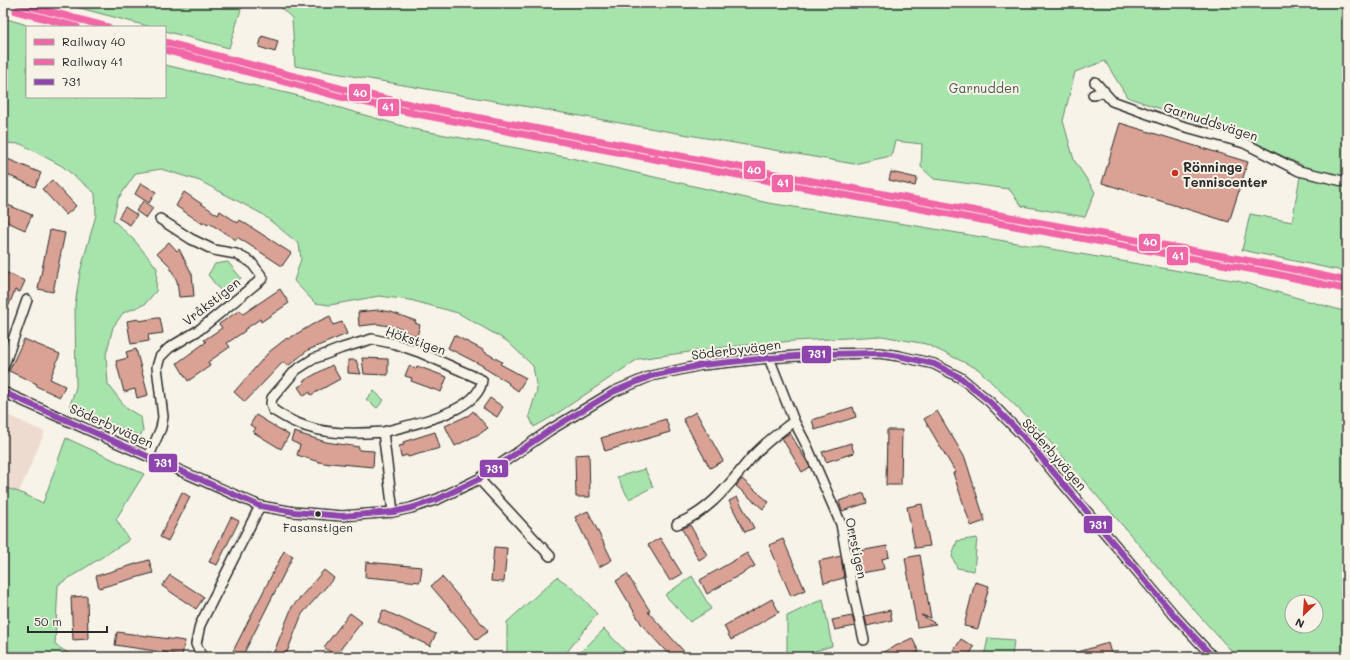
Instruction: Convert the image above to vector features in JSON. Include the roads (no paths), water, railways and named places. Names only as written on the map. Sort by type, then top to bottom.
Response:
[{"type":"street","name":"Garnuddsvägen","points":[[1095,82],[1112,101],[1179,125],[1244,143],[1299,171],[1347,182]]},
{"type":"street","points":[[1093,95],[1104,91]]},
{"type":"street","name":"Vråkstigen","points":[[149,456],[161,428],[163,417],[158,367],[160,357],[168,348],[199,330],[263,278],[251,262],[236,254],[214,250],[191,239],[160,219]]},
{"type":"street","points":[[3,368],[26,307],[27,300]]},
{"type":"street","name":"Hökstigen","points":[[372,339],[396,344],[419,352],[482,380],[482,387],[469,401],[452,411],[427,420],[383,432],[355,434],[325,432],[297,424],[272,410],[272,398],[296,370],[314,359],[342,348],[372,339]]},
{"type":"street","name":"Söderbyvägen","points":[[3,392],[260,506],[294,512],[342,516],[393,512],[412,508],[438,499],[479,479],[550,430],[613,392],[651,376],[702,365],[830,353],[879,353],[899,356],[934,364],[961,378],[990,402],[1023,436],[1210,656]]},
{"type":"street","name":"Orrstigen","points":[[769,358],[794,421],[842,524],[851,579],[864,640]]},
{"type":"street","points":[[677,524],[692,518],[714,501],[752,456],[770,439],[794,421]]},
{"type":"street","points":[[383,432],[393,512]]},
{"type":"street","points":[[479,479],[550,556]]},
{"type":"street","points":[[202,657],[196,644],[200,625],[260,506]]},
{"type":"rail line","name":"40","points":[[18,3],[104,26]]},
{"type":"rail line","name":"41","points":[[16,11],[73,26]]},
{"type":"rail line","name":"40","points":[[166,42],[343,89],[418,106],[807,180],[1273,265],[1347,281]]},
{"type":"rail line","name":"41","points":[[166,50],[341,97],[417,114],[806,188],[1271,273],[1345,289]]},
{"type":"place","name":"Rönninge Tenniscenter","points":[[1175,173]]},
{"type":"place","name":"Fasanstigen","points":[[318,514]]},
{"type":"park label","name":"Garnudden","points":[[984,87]]}]
